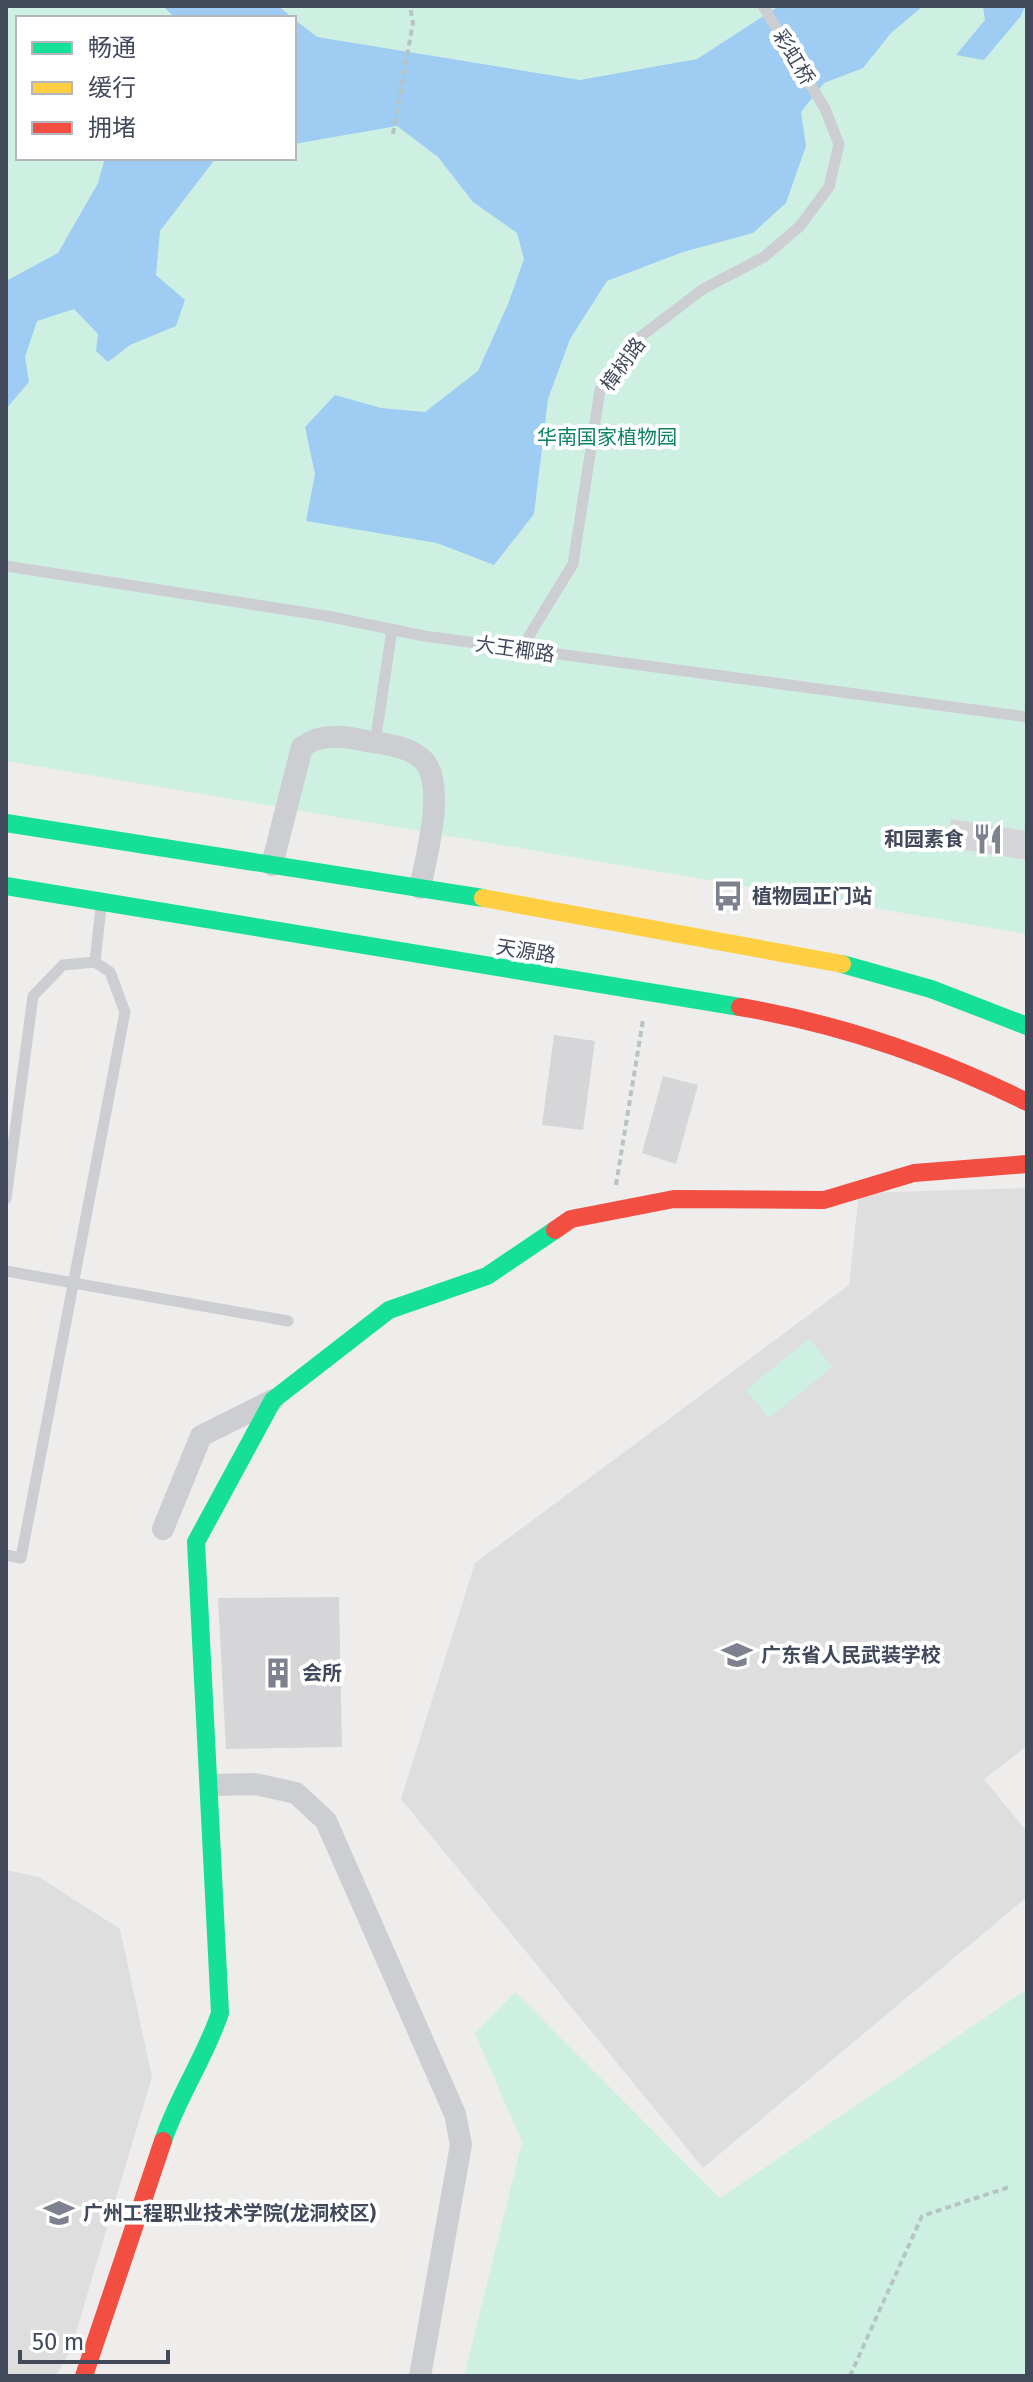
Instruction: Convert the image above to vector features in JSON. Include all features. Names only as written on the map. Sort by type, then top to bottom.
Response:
[{"type":"main road","points":[[6,823],[420,888],[865,969],[916,983],[1027,1026]]},
{"type":"main road","name":"天源路","points":[[6,886],[780,1014],[857,1033],[954,1068],[1027,1102]]},
{"type":"main road","points":[[84,2376],[175,2106],[208,2049],[220,2013],[196,1542],[273,1400],[389,1310],[487,1276],[571,1219],[674,1199],[824,1200],[914,1173],[1027,1164]]},
{"type":"street","points":[[272,865],[302,747],[320,737],[375,743],[414,753],[425,762],[431,780],[433,821],[420,888]]},
{"type":"street","points":[[163,1529],[201,1436],[273,1400]]},
{"type":"street","points":[[211,1785],[255,1784],[296,1793],[326,1821],[455,2114],[461,2145],[420,2376]]},
{"type":"lane","name":"彩虹桥","points":[[763,6],[825,109]]},
{"type":"lane","name":"樟树路","points":[[521,649],[573,564],[600,390],[640,337],[703,289],[764,257],[800,226],[829,187],[839,144],[825,109]]},
{"type":"lane","name":"大王椰路","points":[[6,566],[392,630],[1027,717]]},
{"type":"lane","points":[[375,743],[392,630]]},
{"type":"lane","points":[[95,962],[102,902]]},
{"type":"lane","points":[[6,1199],[33,996],[63,965],[95,962],[110,972],[125,1012],[21,1558],[6,1555]]},
{"type":"lane","points":[[6,1271],[288,1321]]},
{"type":"path","points":[[393,134],[413,23],[410,6]]},
{"type":"path","points":[[612,1211],[647,992]]},
{"type":"path","points":[[850,2376],[922,2216],[1009,2187]]},
{"type":"shaded area","name":"广东省人民武装学校","points":[[1027,1188],[1027,1746],[984,1779],[1027,1832],[1027,1897],[703,2168],[401,1799],[475,1563],[849,1285],[859,1193]]},
{"type":"shaded area","name":"广州工程职业技术学院(龙洞校区)","points":[[6,1870],[39,1877],[120,1929],[152,2077],[71,2349],[56,2376],[6,2376]]},
{"type":"green space","name":"华南国家植物园","points":[[6,6],[1027,6],[1027,934],[6,761]]},
{"type":"green space","points":[[809,1339],[832,1367],[769,1418],[746,1390]]},
{"type":"green space","points":[[1027,1989],[1027,2376],[464,2376],[522,2142],[475,2033],[515,1992],[720,2198]]},
{"type":"water","points":[[163,6],[278,6],[290,16],[173,16]]},
{"type":"water","points":[[779,6],[923,6],[891,33],[863,68],[824,83],[801,112],[806,146],[786,203],[753,233],[683,252],[607,281],[570,339],[548,399],[534,514],[494,565],[437,543],[306,521],[315,474],[305,427],[335,395],[381,408],[425,412],[478,371],[524,259],[517,233],[473,202],[438,157],[397,126],[296,144],[296,21],[317,37],[580,80],[697,59]]},
{"type":"water","points":[[983,6],[1025,6],[1021,16],[984,60],[956,55],[985,20]]},
{"type":"water","points":[[104,160],[214,160],[160,231],[156,275],[185,300],[176,326],[130,345],[108,362],[96,351],[98,334],[74,309],[37,321],[25,357],[29,382],[6,409],[6,281],[58,253],[98,183]]},
{"type":"building","name":"和园素食","points":[[951,819],[1027,831],[1027,860],[947,847]]},
{"type":"building","points":[[554,1035],[595,1041],[583,1130],[542,1125]]},
{"type":"building","points":[[663,1076],[698,1085],[676,1164],[642,1153]]},
{"type":"building","name":"会所","points":[[339,1597],[342,1747],[226,1749],[218,1598]]},
{"type":"traffic: fast","points":[[6,823],[483,898]]},
{"type":"traffic: fast","points":[[6,886],[740,1007]]},
{"type":"traffic: fast","points":[[842,964],[931,989],[1027,1026]]},
{"type":"traffic: fast","points":[[163,2141],[220,2013],[196,1542],[273,1400],[389,1310],[487,1276],[555,1230]]},
{"type":"traffic: slow","points":[[483,898],[842,964]]},
{"type":"traffic: jam","points":[[740,1007],[815,1023],[887,1044],[1027,1102]]},
{"type":"traffic: jam","points":[[555,1230],[571,1219],[674,1199],[824,1200],[914,1173],[1027,1164]]},
{"type":"traffic: jam","points":[[84,2376],[163,2141]]},
{"type":"place","name":"和园素食","points":[[988,839]]},
{"type":"place","name":"植物园正门站","points":[[728,896]]},
{"type":"place","name":"广东省人民武装学校","points":[[737,1655]]},
{"type":"place","name":"会所","points":[[278,1673]]},
{"type":"place","name":"广州工程职业技术学院(龙洞校区)","points":[[59,2213]]}]
